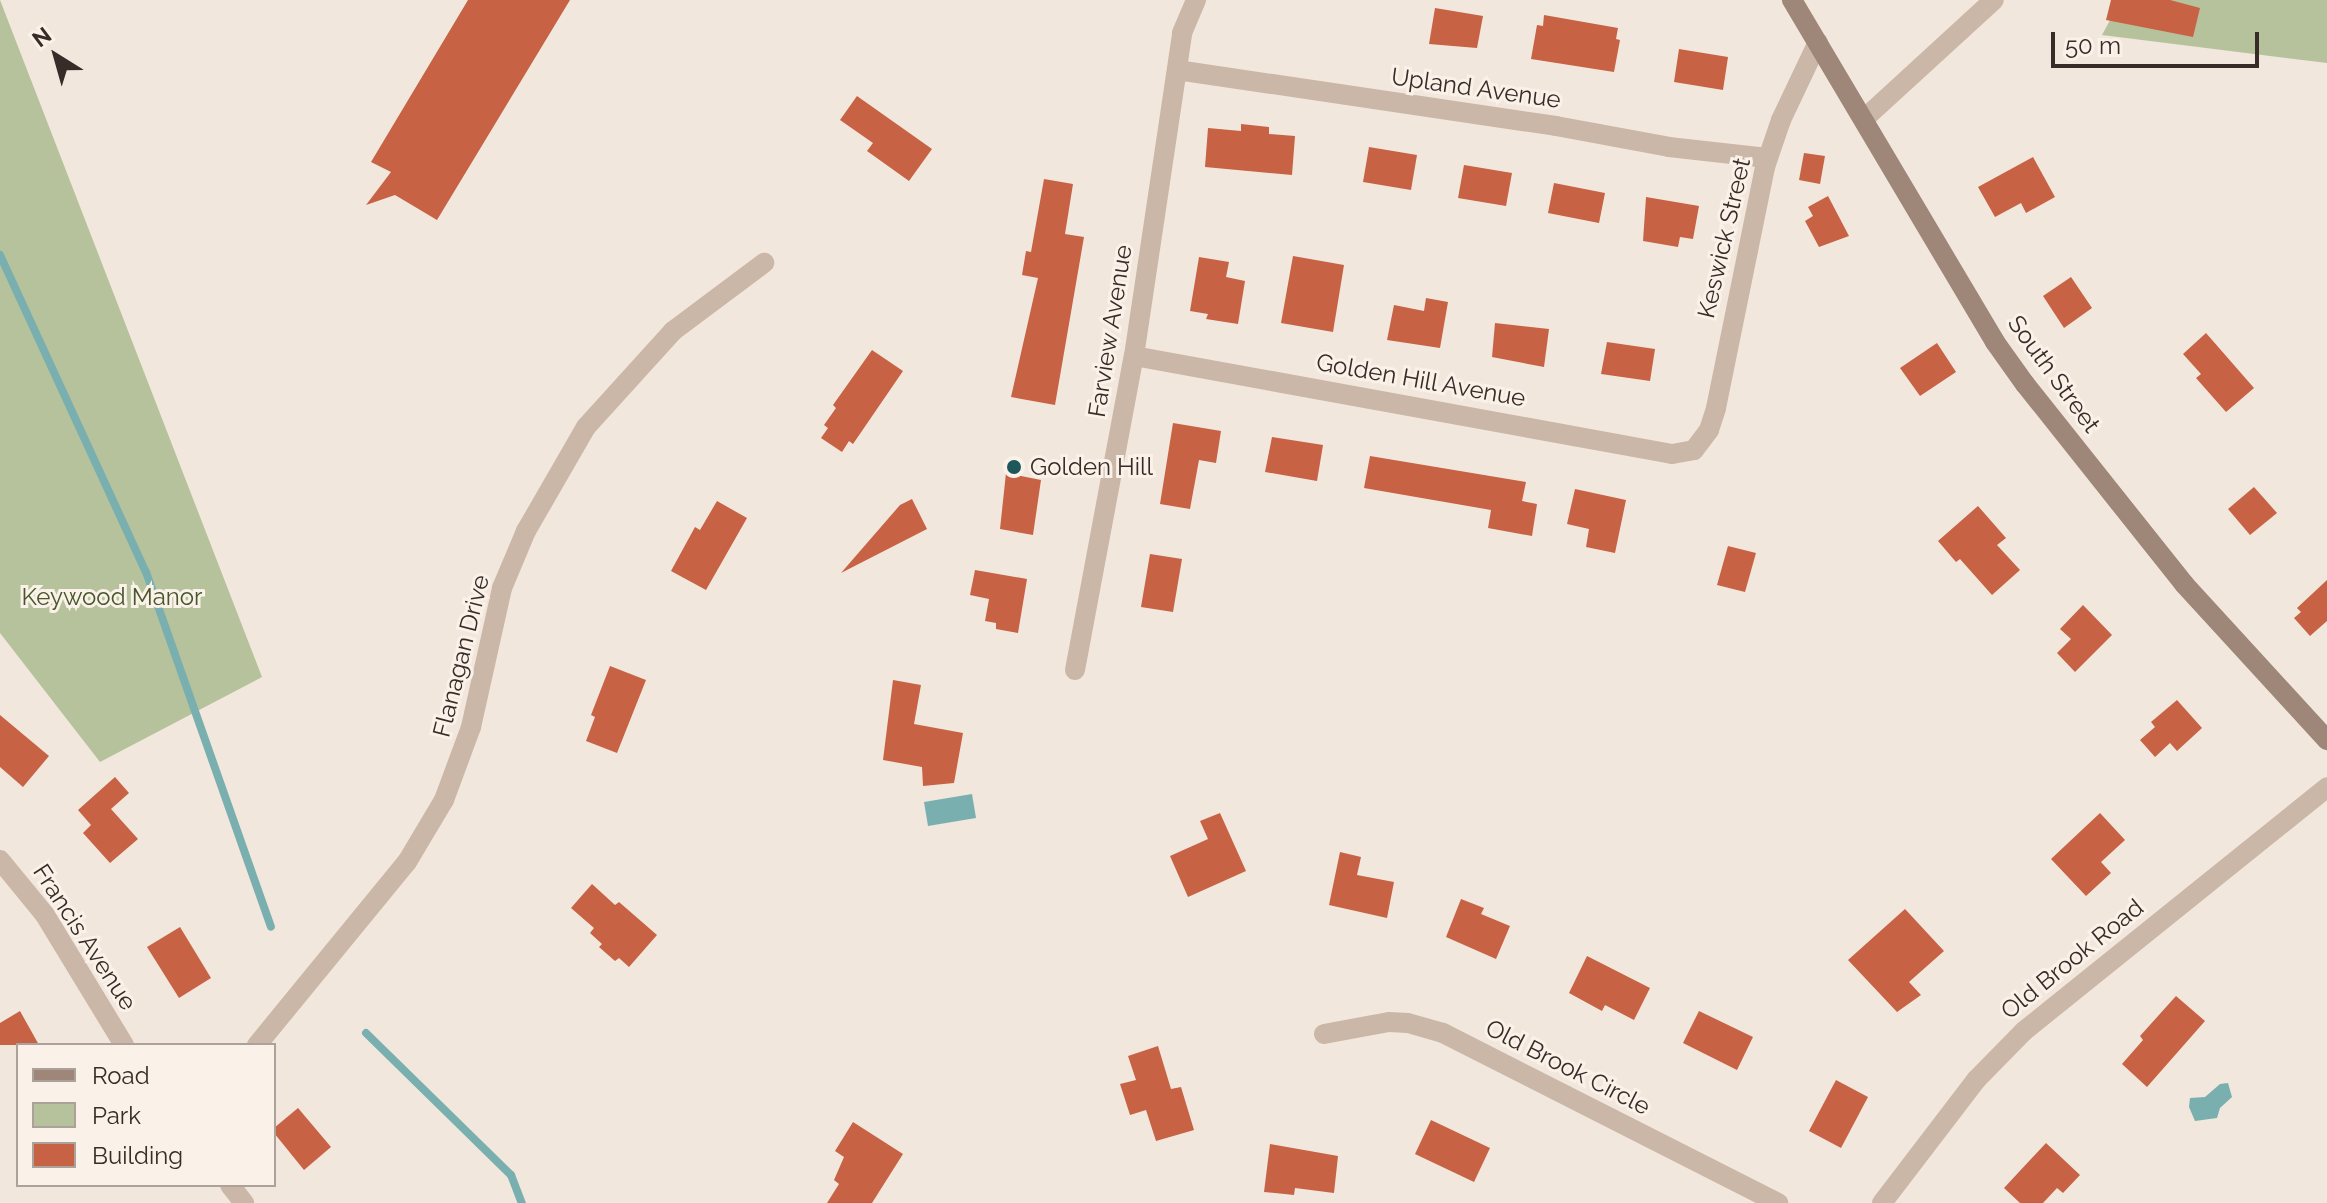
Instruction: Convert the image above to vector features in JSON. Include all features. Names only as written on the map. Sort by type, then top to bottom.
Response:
[{"type":"street","name":"Farview Avenue","points":[[1075,670],[1134,356],[1182,33],[1196,0]]},
{"type":"street","name":"South Street","points":[[1792,0],[1995,342],[2025,384],[2184,584],[2327,740]]},
{"type":"street","points":[[1864,119],[1994,0]]},
{"type":"street","name":"Keswick Street","points":[[1696,448],[1709,430],[1716,408],[1767,158],[1781,120],[1818,42]]},
{"type":"street","name":"Upland Avenue","points":[[1177,70],[1558,126],[1669,147],[1767,158]]},
{"type":"street","name":"Flanagan Drive","points":[[259,1043],[407,862],[444,800],[471,727],[502,588],[526,531],[586,427],[673,331],[704,304],[764,263]]},
{"type":"street","name":"Golden Hill Avenue","points":[[1134,356],[1672,454],[1696,448]]},
{"type":"street","name":"Old Brook Road","points":[[1882,1203],[1976,1080],[2024,1031],[2327,787]]},
{"type":"street","name":"Francis Avenue","points":[[0,860],[45,915],[123,1043]]},
{"type":"street","name":"Old Brook Circle","points":[[1324,1034],[1389,1022],[1408,1023],[1443,1033],[1778,1203]]},
{"type":"street","points":[[232,1187],[244,1203]]},
{"type":"green space","name":"Keywood Manor","points":[[0,0],[262,677],[100,762],[0,633]]},
{"type":"green space","points":[[2121,0],[2327,0],[2327,63],[2102,35]]},
{"type":"water","points":[[972,794],[976,818],[928,826],[924,802]]},
{"type":"water","points":[[2228,1083],[2232,1097],[2220,1108],[2217,1118],[2195,1121],[2189,1107],[2190,1098],[2205,1097],[2220,1084]]},
{"type":"building","points":[[468,0],[570,0],[437,220],[395,195],[366,205],[391,172],[371,162]]},
{"type":"building","points":[[2111,0],[2170,0],[2200,8],[2193,37],[2106,20]]},
{"type":"building","points":[[1435,8],[1483,16],[1477,48],[1429,44]]},
{"type":"building","points":[[1544,15],[1618,28],[1616,39],[1620,40],[1614,72],[1531,59],[1537,25],[1543,26]]},
{"type":"building","points":[[1679,49],[1728,57],[1723,90],[1674,82]]},
{"type":"building","points":[[857,96],[932,149],[909,181],[867,151],[873,143],[840,120]]},
{"type":"building","points":[[1241,124],[1269,127],[1269,134],[1295,136],[1292,175],[1205,167],[1208,128],[1241,131]]},
{"type":"building","points":[[1369,147],[1417,155],[1411,190],[1363,182]]},
{"type":"building","points":[[1804,153],[1825,156],[1820,184],[1799,180]]},
{"type":"building","points":[[2033,157],[2055,197],[2026,213],[2021,203],[1995,217],[1978,187]]},
{"type":"building","points":[[1464,165],[1512,173],[1506,206],[1458,198]]},
{"type":"building","points":[[1044,179],[1073,184],[1065,234],[1084,237],[1055,405],[1011,397],[1038,278],[1022,275],[1026,251],[1031,252]]},
{"type":"building","points":[[1554,183],[1605,193],[1599,223],[1548,213]]},
{"type":"building","points":[[1828,196],[1849,236],[1819,247],[1805,221],[1813,216],[1808,207]]},
{"type":"building","points":[[1646,197],[1699,206],[1693,239],[1680,237],[1678,247],[1643,241]]},
{"type":"building","points":[[1293,256],[1344,265],[1333,332],[1281,323]]},
{"type":"building","points":[[1199,257],[1229,262],[1226,277],[1245,281],[1238,324],[1206,319],[1208,314],[1190,311]]},
{"type":"building","points":[[2071,277],[2092,308],[2064,328],[2043,296]]},
{"type":"building","points":[[1426,298],[1448,302],[1440,348],[1387,340],[1394,305],[1424,311]]},
{"type":"building","points":[[1495,323],[1549,329],[1544,367],[1492,357]]},
{"type":"building","points":[[2206,333],[2254,388],[2226,412],[2196,378],[2201,374],[2183,354]]},
{"type":"building","points":[[1607,342],[1655,349],[1650,381],[1601,374]]},
{"type":"building","points":[[1937,343],[1956,372],[1920,396],[1900,368]]},
{"type":"building","points":[[872,350],[903,371],[853,444],[849,441],[842,452],[821,438],[828,428],[824,425],[836,408],[833,405]]},
{"type":"building","points":[[1173,423],[1221,431],[1216,463],[1199,460],[1190,509],[1160,504]]},
{"type":"building","points":[[1272,437],[1323,445],[1317,481],[1265,472]]},
{"type":"building","points":[[1370,456],[1526,482],[1522,501],[1537,504],[1532,536],[1488,528],[1491,510],[1364,488]]},
{"type":"building","points":[[1006,473],[1041,480],[1033,535],[1000,529]]},
{"type":"building","points":[[2254,487],[2277,513],[2250,535],[2228,509]]},
{"type":"building","points":[[1575,489],[1626,500],[1615,553],[1586,547],[1589,529],[1567,524]]},
{"type":"building","points":[[912,499],[927,529],[841,573],[900,505]]},
{"type":"building","points":[[717,501],[747,518],[706,590],[671,571],[695,527],[700,530]]},
{"type":"building","points":[[1978,506],[2006,538],[1997,545],[2020,570],[1992,595],[1960,559],[1956,562],[1938,541]]},
{"type":"building","points":[[1728,546],[1756,553],[1745,592],[1717,585]]},
{"type":"building","points":[[1150,554],[1182,559],[1173,612],[1141,607]]},
{"type":"building","points":[[975,570],[1027,579],[1018,633],[996,629],[996,623],[985,621],[989,599],[970,595]]},
{"type":"building","points":[[2327,580],[2327,621],[2310,636],[2294,618],[2301,612],[2297,608]]},
{"type":"building","points":[[2083,605],[2112,635],[2075,672],[2057,653],[2071,639],[2060,629]]},
{"type":"building","points":[[610,666],[646,680],[617,753],[586,741],[595,717],[591,715]]},
{"type":"building","points":[[893,680],[921,685],[914,724],[963,733],[954,783],[923,786],[922,767],[883,760]]},
{"type":"building","points":[[2177,700],[2202,728],[2177,751],[2170,743],[2155,757],[2140,740],[2155,727],[2151,722]]},
{"type":"building","points":[[0,715],[49,756],[23,787],[0,767]]},
{"type":"building","points":[[115,777],[129,793],[111,809],[138,839],[110,863],[83,833],[91,825],[78,810]]},
{"type":"building","points":[[1220,813],[1246,871],[1188,897],[1170,856],[1208,839],[1200,821]]},
{"type":"building","points":[[2100,813],[2125,840],[2101,862],[2111,873],[2086,896],[2051,859]]},
{"type":"building","points":[[1340,852],[1361,857],[1357,875],[1394,882],[1387,918],[1329,905]]},
{"type":"building","points":[[592,884],[615,905],[619,902],[657,935],[629,967],[619,958],[615,961],[599,947],[602,944],[590,933],[594,928],[571,908]]},
{"type":"building","points":[[1461,899],[1484,908],[1481,914],[1510,926],[1496,959],[1446,937]]},
{"type":"building","points":[[1905,909],[1944,951],[1909,982],[1921,995],[1897,1012],[1848,960]]},
{"type":"building","points":[[180,927],[211,978],[179,998],[147,947]]},
{"type":"building","points":[[1587,956],[1650,988],[1634,1020],[1605,1005],[1602,1011],[1569,993]]},
{"type":"building","points":[[2176,996],[2205,1021],[2147,1087],[2122,1064],[2143,1040],[2140,1036]]},
{"type":"building","points":[[20,1011],[38,1043],[0,1045],[0,1023]]},
{"type":"building","points":[[1699,1011],[1753,1037],[1737,1070],[1683,1043]]},
{"type":"building","points":[[1158,1046],[1171,1089],[1181,1087],[1194,1130],[1156,1141],[1146,1110],[1130,1115],[1120,1084],[1136,1080],[1128,1056]]},
{"type":"building","points":[[1836,1080],[1868,1097],[1841,1148],[1809,1131]]},
{"type":"building","points":[[298,1108],[331,1147],[304,1170],[276,1135],[276,1126]]},
{"type":"building","points":[[1431,1120],[1490,1148],[1474,1182],[1415,1154]]},
{"type":"building","points":[[853,1122],[903,1154],[872,1203],[827,1203],[839,1184],[834,1180],[844,1157],[835,1151]]},
{"type":"building","points":[[2046,1143],[2080,1175],[2063,1193],[2057,1188],[2043,1203],[2020,1203],[2004,1188]]},
{"type":"building","points":[[1270,1144],[1338,1156],[1334,1193],[1295,1188],[1294,1195],[1264,1192]]},
{"type":"waterway","points":[[0,255],[146,572],[271,927]]},
{"type":"waterway","points":[[366,1033],[511,1175],[522,1203]]},
{"type":"place","name":"Golden Hill","points":[[1014,467]]}]
